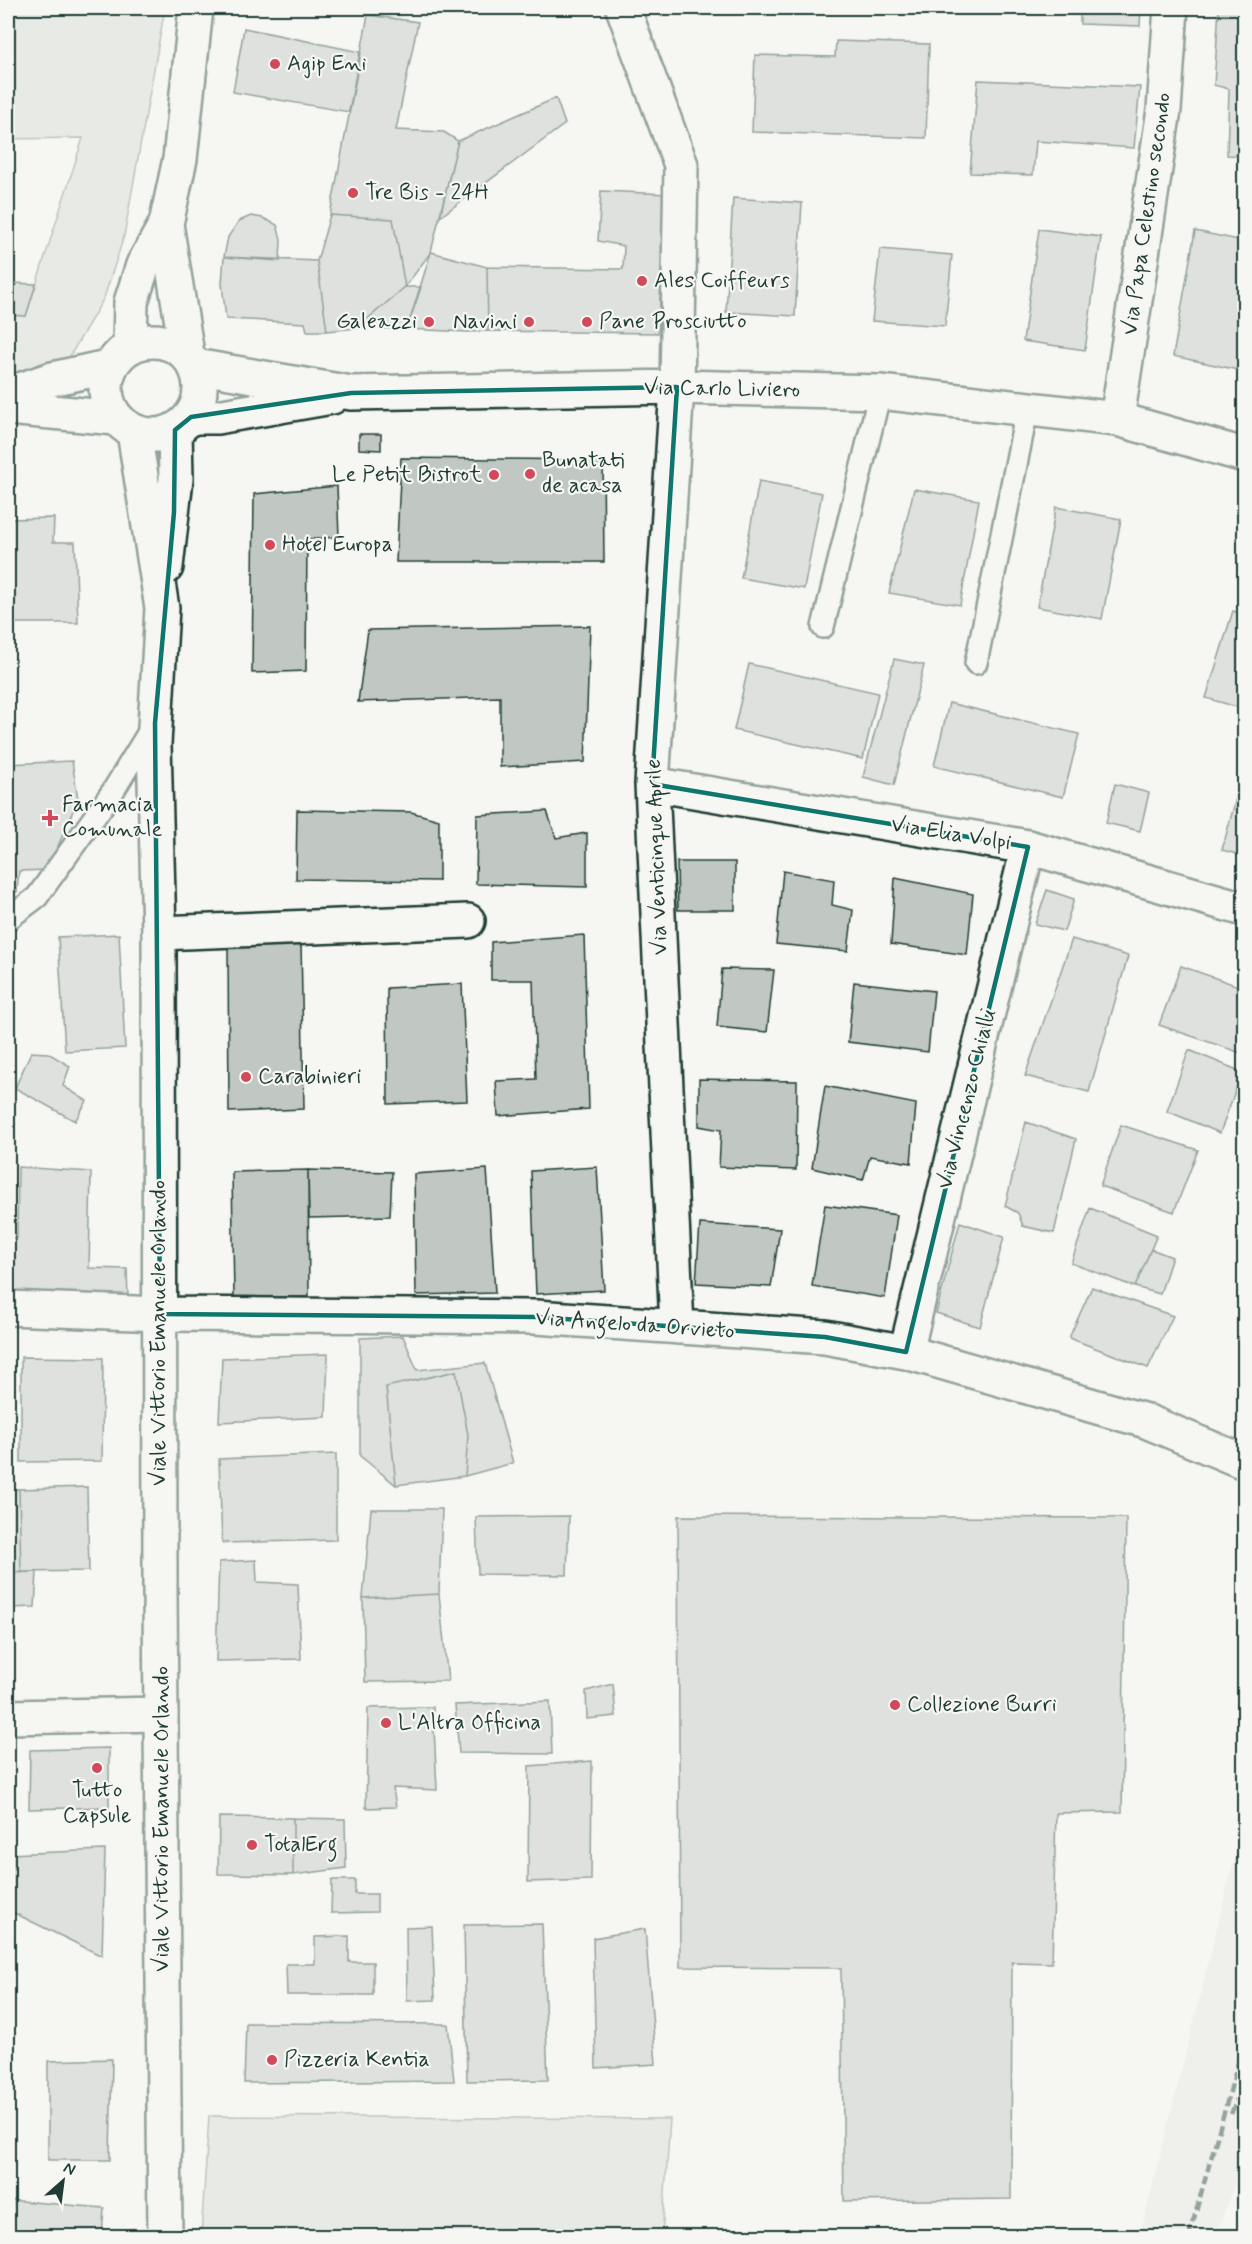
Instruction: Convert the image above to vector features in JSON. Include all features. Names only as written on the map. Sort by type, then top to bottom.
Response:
[{"type":"street","points":[[125,425],[109,406],[106,379],[120,356],[131,302],[143,265],[166,224],[180,159],[196,8]]},
{"type":"street","name":"Via Venticinque Aprile","points":[[623,8],[681,165],[676,387],[652,784],[677,1327]]},
{"type":"street","name":"Via Papa Celestino secondo","points":[[1117,419],[1164,110],[1171,8]]},
{"type":"street","points":[[162,608],[183,424],[198,405],[201,392],[200,379],[191,360],[166,224]]},
{"type":"street","points":[[8,394],[120,356],[145,341],[160,341],[174,345],[191,360]]},
{"type":"street","name":"Via Carlo Liviero","points":[[191,360],[351,393],[676,387],[879,392],[1117,419],[1245,455]]},
{"type":"street","points":[[8,408],[125,425],[148,435],[162,435],[183,424],[304,404],[351,393]]},
{"type":"street","name":"Viale Vittorio Emanuele Orlando","points":[[125,425],[162,608],[154,723],[159,933],[158,1130],[165,2236]]},
{"type":"street","name":"Via Elia Volpi","points":[[652,784],[1028,847],[1245,909]]},
{"type":"street","name":"Via Vincenzo Chialli","points":[[906,1352],[1028,847]]},
{"type":"street","points":[[159,933],[468,921]]},
{"type":"street","name":"Via Angelo da Orvieto","points":[[8,1308],[160,1314],[536,1317],[825,1337],[906,1352],[1146,1421],[1244,1462]]},
{"type":"street","points":[[8,1718],[161,1714]]},
{"type":"lane","points":[[823,627],[879,392]]},
{"type":"lane","points":[[976,663],[1027,410]]},
{"type":"lane","points":[[8,919],[37,897],[113,791],[154,723]]},
{"type":"highlighted area","points":[[677,387],[652,784],[1028,847],[906,1352],[825,1337],[536,1317],[160,1314],[155,723],[174,512],[175,430],[191,417],[351,393]]},
{"type":"shaded area","points":[[8,8],[165,8],[124,236],[104,298],[64,366],[8,379],[8,315],[26,316],[83,138],[8,139]]},
{"type":"shaded area","points":[[1244,1820],[1244,2157],[1216,2236],[1140,2236]]},
{"type":"shaded area","points":[[209,2116],[670,2119],[662,2236],[201,2236]]},
{"type":"building","points":[[931,8],[1007,8],[1007,13]]},
{"type":"building","points":[[1080,8],[1141,8],[1140,26],[1080,24]]},
{"type":"building","points":[[1219,8],[1244,8],[1244,156],[1227,155],[1229,89],[1214,85]]},
{"type":"building","points":[[368,15],[418,22],[396,130],[444,132],[458,141],[431,252],[405,287],[393,219],[330,215]]},
{"type":"building","points":[[244,28],[360,52],[349,112],[233,92]]},
{"type":"building","points":[[836,41],[929,44],[926,138],[752,132],[755,55],[835,57]]},
{"type":"building","points":[[978,80],[1140,87],[1134,148],[1036,141],[1033,175],[970,173]]},
{"type":"building","points":[[556,98],[565,124],[440,217],[458,141]]},
{"type":"building","points":[[601,191],[667,194],[658,333],[488,331],[487,267],[623,269],[624,246],[598,241]]},
{"type":"building","points":[[733,198],[802,203],[795,316],[726,312]]},
{"type":"building","points":[[330,215],[393,219],[405,287],[357,328],[327,331],[317,261]]},
{"type":"building","points":[[251,216],[263,218],[277,225],[281,239],[280,261],[224,257],[228,237],[239,221]]},
{"type":"building","points":[[1039,229],[1101,237],[1085,350],[1023,341]]},
{"type":"building","points":[[1195,231],[1244,241],[1243,371],[1173,356]]},
{"type":"building","points":[[880,249],[952,255],[945,326],[872,321]]},
{"type":"building","points":[[431,252],[487,267],[488,331],[407,329]]},
{"type":"building","points":[[224,257],[317,261],[327,331],[307,331],[305,323],[226,319],[222,283]]},
{"type":"building","points":[[8,283],[36,284],[26,316],[8,315]]},
{"type":"building","points":[[405,287],[421,287],[407,329],[357,328]]},
{"type":"building","points":[[359,434],[381,434],[381,450],[359,449]]},
{"type":"building","points":[[401,458],[603,460],[604,562],[396,562]]},
{"type":"building","points":[[759,481],[822,493],[804,589],[741,578]]},
{"type":"building","points":[[337,486],[339,537],[307,539],[306,671],[252,673],[254,494]]},
{"type":"building","points":[[914,489],[979,500],[960,605],[889,593]]},
{"type":"building","points":[[1056,507],[1121,519],[1102,619],[1037,607]]},
{"type":"building","points":[[54,518],[53,542],[75,542],[78,623],[8,623],[8,519]]},
{"type":"building","points":[[1233,611],[1244,614],[1244,709],[1206,698]]},
{"type":"building","points":[[590,626],[585,762],[500,767],[500,697],[358,702],[368,630]]},
{"type":"building","points":[[894,659],[924,665],[894,785],[863,777]]},
{"type":"building","points":[[749,664],[878,693],[863,759],[734,730]]},
{"type":"building","points":[[949,703],[1079,734],[1063,797],[934,766]]},
{"type":"building","points":[[72,761],[78,799],[48,870],[19,871],[17,892],[8,891],[8,764]]},
{"type":"building","points":[[1115,784],[1149,793],[1140,831],[1106,823]]},
{"type":"building","points":[[1237,795],[1244,797],[1244,856],[1222,850]]},
{"type":"building","points":[[297,810],[411,812],[439,820],[439,881],[296,879]]},
{"type":"building","points":[[547,811],[556,838],[587,833],[587,887],[476,884],[477,815]]},
{"type":"building","points":[[677,862],[735,862],[735,910],[678,910]]},
{"type":"building","points":[[783,871],[834,880],[832,905],[853,910],[848,951],[776,944]]},
{"type":"building","points":[[895,878],[973,894],[967,955],[891,944]]},
{"type":"building","points":[[1047,890],[1074,899],[1064,931],[1035,924]]},
{"type":"building","points":[[119,934],[125,1048],[65,1051],[58,937]]},
{"type":"building","points":[[584,935],[589,1109],[498,1116],[496,1081],[536,1079],[533,980],[491,980],[491,942]]},
{"type":"building","points":[[1072,939],[1128,956],[1089,1092],[1025,1076]]},
{"type":"building","points":[[301,941],[304,1109],[229,1112],[228,944]]},
{"type":"building","points":[[1181,966],[1244,988],[1244,1054],[1159,1025]]},
{"type":"building","points":[[722,969],[774,970],[767,1032],[717,1027]]},
{"type":"building","points":[[854,982],[934,991],[928,1052],[848,1042]]},
{"type":"building","points":[[462,984],[467,1101],[388,1104],[387,988]]},
{"type":"building","points":[[1189,1050],[1242,1072],[1220,1133],[1167,1111]]},
{"type":"building","points":[[31,1052],[48,1053],[70,1066],[63,1086],[87,1101],[75,1121],[15,1088]]},
{"type":"building","points":[[699,1079],[797,1081],[796,1170],[719,1167],[721,1130],[699,1126]]},
{"type":"building","points":[[825,1086],[916,1104],[911,1163],[870,1156],[863,1180],[812,1168]]},
{"type":"building","points":[[1026,1122],[1076,1139],[1054,1233],[1023,1226],[1018,1213],[1005,1206]]},
{"type":"building","points":[[1121,1125],[1198,1150],[1174,1212],[1100,1186]]},
{"type":"building","points":[[18,1167],[91,1172],[89,1268],[127,1269],[128,1299],[8,1295],[8,1237],[17,1238]]},
{"type":"building","points":[[597,1167],[604,1290],[536,1294],[531,1171]]},
{"type":"building","points":[[487,1169],[495,1293],[416,1295],[414,1174]]},
{"type":"building","points":[[308,1170],[392,1172],[390,1216],[309,1218]]},
{"type":"building","points":[[308,1170],[309,1297],[234,1297],[232,1172]]},
{"type":"building","points":[[825,1205],[897,1215],[885,1298],[812,1286]]},
{"type":"building","points":[[1090,1208],[1157,1235],[1135,1287],[1071,1263]]},
{"type":"building","points":[[960,1222],[1004,1237],[980,1327],[936,1313]]},
{"type":"building","points":[[700,1224],[780,1229],[771,1287],[696,1283]]},
{"type":"building","points":[[1151,1249],[1172,1257],[1160,1294],[1135,1287]]},
{"type":"building","points":[[1092,1287],[1173,1316],[1148,1368],[1069,1338]]},
{"type":"building","points":[[403,1336],[417,1370],[485,1363],[513,1463],[465,1476],[468,1435],[456,1371],[386,1387],[396,1485],[360,1456],[360,1338]]},
{"type":"building","points":[[328,1354],[326,1417],[219,1422],[222,1358]]},
{"type":"building","points":[[21,1357],[103,1358],[102,1461],[21,1462]]},
{"type":"building","points":[[456,1371],[468,1435],[465,1476],[396,1485],[386,1387]]},
{"type":"building","points":[[336,1454],[336,1540],[222,1543],[219,1459]]},
{"type":"building","points":[[87,1487],[89,1571],[21,1572],[19,1489]]},
{"type":"building","points":[[8,1489],[19,1489],[21,1572],[8,1573]]},
{"type":"building","points":[[371,1509],[442,1509],[439,1594],[363,1598]]},
{"type":"building","points":[[569,1516],[567,1575],[478,1574],[476,1517]]},
{"type":"building","points":[[678,1516],[1126,1518],[1122,1812],[1056,1813],[1052,1963],[1012,1962],[1011,2199],[844,2201],[841,1968],[680,1967]]},
{"type":"building","points":[[256,1560],[257,1582],[298,1584],[301,1659],[216,1661],[219,1562]]},
{"type":"building","points":[[37,1572],[35,1607],[8,1608],[8,1573]]},
{"type":"building","points":[[439,1594],[448,1681],[365,1682],[363,1598]]},
{"type":"building","points":[[613,1684],[616,1716],[587,1719],[586,1691]]},
{"type":"building","points":[[550,1701],[552,1754],[459,1753],[455,1705]]},
{"type":"building","points":[[433,1707],[437,1790],[393,1788],[396,1807],[366,1808],[368,1708]]},
{"type":"building","points":[[109,1748],[109,1807],[29,1809],[30,1750]]},
{"type":"building","points":[[592,1761],[591,1880],[528,1882],[529,1766]]},
{"type":"building","points":[[219,1817],[293,1818],[293,1875],[218,1874]]},
{"type":"building","points":[[293,1818],[345,1819],[346,1868],[293,1875]]},
{"type":"building","points":[[105,1850],[102,1956],[8,1910],[8,1854]]},
{"type":"building","points":[[332,1880],[355,1880],[355,1894],[377,1894],[377,1912],[331,1913]]},
{"type":"building","points":[[542,1924],[548,2080],[467,2081],[464,1925]]},
{"type":"building","points":[[432,1926],[435,2000],[407,2001],[406,1927]]},
{"type":"building","points":[[645,1929],[656,2064],[596,2068],[593,1938]]},
{"type":"building","points":[[349,1936],[349,1962],[373,1962],[373,1995],[287,1995],[286,1964],[315,1964],[315,1937]]},
{"type":"building","points":[[246,2023],[448,2024],[454,2081],[244,2083]]},
{"type":"building","points":[[112,2059],[110,2160],[48,2160],[48,2061]]},
{"type":"building","points":[[8,2200],[104,2208],[102,2236],[8,2236]]},
{"type":"railway","points":[[1189,2236],[1244,2042]]},
{"type":"railway","points":[[1231,2114],[1244,2083]]},
{"type":"place","name":"Agip Eni","points":[[275,64]]},
{"type":"place","name":"Tre Bis - 24H","points":[[353,193]]},
{"type":"place","name":"Ales Coiffeurs","points":[[642,281]]},
{"type":"place","name":"Galeazzi","points":[[429,322]]},
{"type":"place","name":"Navini","points":[[529,322]]},
{"type":"place","name":"Pane Prosciutto","points":[[587,322]]},
{"type":"place","name":"Bunatati de acasa","points":[[530,474]]},
{"type":"place","name":"Le Petit Bistrot","points":[[494,475]]},
{"type":"place","name":"Hotel Europa","points":[[270,545]]},
{"type":"place","name":"Farmacia Comunale","points":[[50,818]]},
{"type":"place","name":"Carabinieri","points":[[246,1077]]},
{"type":"place","name":"Collezione Burri","points":[[895,1705]]},
{"type":"place","name":"L'Altra Officina","points":[[386,1723]]},
{"type":"place","name":"Tutto Capsule","points":[[97,1768]]},
{"type":"place","name":"TotalErg","points":[[252,1845]]},
{"type":"place","name":"Pizzeria Kentia","points":[[272,2060]]}]
